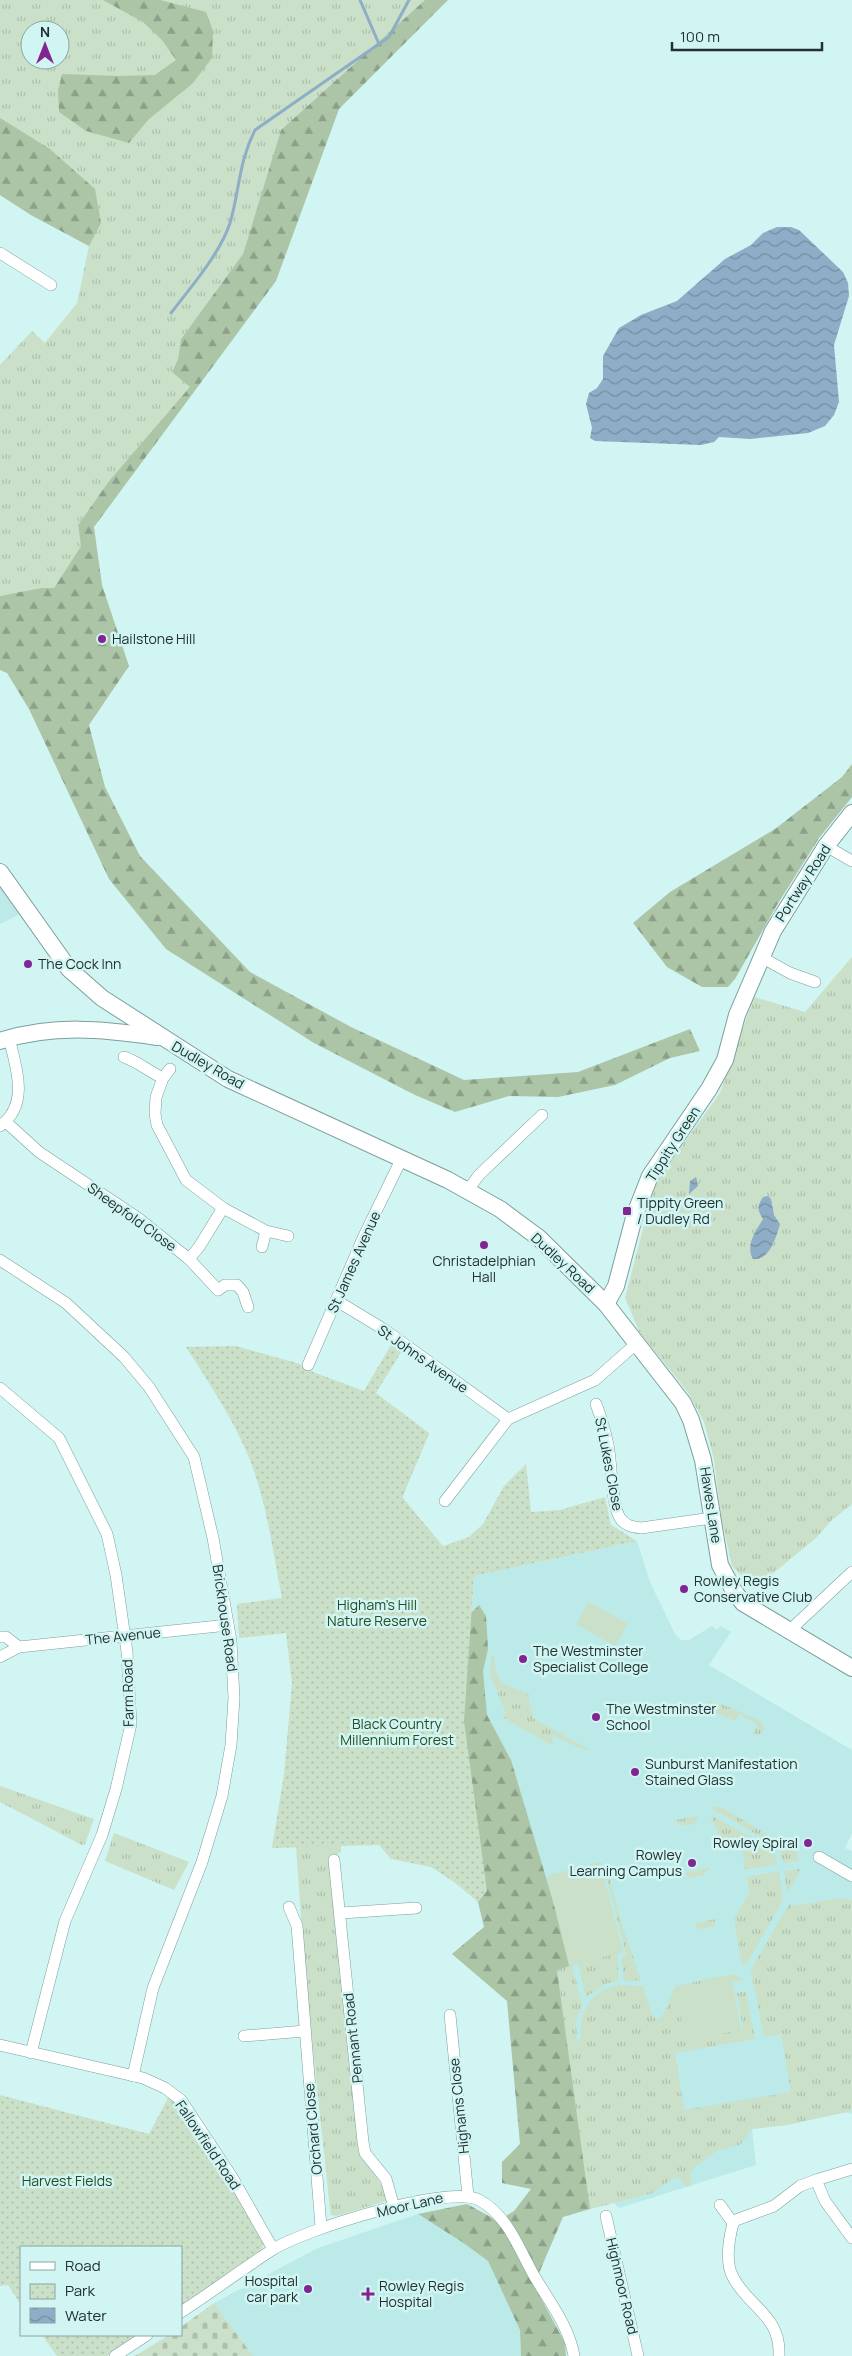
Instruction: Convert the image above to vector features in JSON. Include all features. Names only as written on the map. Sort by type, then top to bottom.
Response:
[{"type":"main road","name":"Portway Road","points":[[737,1015],[760,957],[783,913],[826,846],[852,813]]},
{"type":"main road","name":"Dudley Road","points":[[0,872],[69,969],[102,998],[161,1038],[228,1079],[468,1190],[500,1209],[539,1238],[606,1304]]},
{"type":"main road","name":"Tippity Green","points":[[606,1304],[616,1286],[643,1191],[650,1176],[704,1097],[725,1060],[737,1015]]},
{"type":"main road","points":[[5,1039],[35,1031],[93,1029],[161,1038]]},
{"type":"main road","name":"Hawes Lane","points":[[606,1304],[682,1403],[691,1420],[703,1460],[720,1565],[734,1591],[743,1604],[852,1668]]},
{"type":"street","points":[[0,253],[51,285]]},
{"type":"street","points":[[826,846],[852,861]]},
{"type":"street","points":[[760,957],[790,973],[815,982]]},
{"type":"street","points":[[3,1124],[13,1111],[19,1091],[19,1079],[5,1039]]},
{"type":"street","points":[[124,1057],[138,1061],[148,1071],[167,1074],[155,1106],[156,1125],[186,1180],[223,1208],[266,1231],[288,1236]]},
{"type":"street","points":[[468,1190],[479,1176],[542,1115]]},
{"type":"street","name":"Sheepfold Close","points":[[3,1124],[39,1152],[138,1218],[189,1259],[218,1290],[225,1285],[237,1285],[243,1292],[248,1307]]},
{"type":"street","name":"St James Avenue","points":[[308,1365],[364,1236],[401,1160]]},
{"type":"street","points":[[189,1259],[199,1247],[223,1208]]},
{"type":"street","points":[[262,1247],[266,1231]]},
{"type":"street","name":"Brickhouse Road","points":[[0,1260],[66,1303],[124,1357],[148,1387],[194,1457],[213,1538],[228,1625],[234,1698],[231,1746],[222,1796],[202,1862],[153,1988],[133,2076]]},
{"type":"street","name":"St Johns Avenue","points":[[337,1301],[385,1330],[508,1419]]},
{"type":"street","points":[[445,1501],[508,1419],[595,1380],[637,1343]]},
{"type":"street","name":"Farm Road","points":[[0,1388],[58,1438],[107,1534],[116,1575],[125,1636],[131,1724],[116,1789],[102,1835],[65,1921],[31,2053]]},
{"type":"street","name":"St Lukes Close","points":[[596,1404],[608,1446],[619,1517],[623,1522],[633,1527],[641,1528],[712,1518]]},
{"type":"street","points":[[789,1631],[852,1572]]},
{"type":"street","name":"The Avenue","points":[[0,1657],[18,1648],[228,1625]]},
{"type":"street","points":[[0,1637],[6,1637],[18,1648]]},
{"type":"street","points":[[819,1857],[852,1876]]},
{"type":"street","name":"Pennant Road","points":[[334,1860],[365,2153],[386,2179],[394,2208]]},
{"type":"street","name":"Orchard Close","points":[[289,1907],[296,1926],[320,2227]]},
{"type":"street","points":[[341,1913],[416,1908]]},
{"type":"street","name":"Highams Close","points":[[450,2015],[468,2196]]},
{"type":"street","points":[[244,2036],[305,2031]]},
{"type":"street","name":"Fallowfield Road","points":[[0,2045],[133,2076],[165,2088],[181,2100],[232,2177],[273,2249]]},
{"type":"street","points":[[779,2356],[778,2338],[771,2324],[737,2284],[730,2272],[729,2260],[733,2224],[736,2220],[774,2206],[800,2186],[852,2169]]},
{"type":"street","points":[[816,2180],[825,2201],[852,2238]]},
{"type":"street","name":"Moor Lane","points":[[182,2311],[273,2249],[320,2227],[450,2196],[468,2196]]},
{"type":"street","points":[[468,2196],[479,2200],[501,2217],[566,2329],[574,2356]]},
{"type":"street","points":[[720,2205],[733,2224]]},
{"type":"street","name":"Highmoor Road","points":[[606,2216],[638,2356]]},
{"type":"street","points":[[115,2356],[145,2336]]},
{"type":"shaded area","points":[[0,887],[20,914],[0,924]]},
{"type":"shaded area","name":"Rowley Learning Campus","points":[[637,1541],[650,1582],[675,1634],[681,1640],[689,1640],[712,1626],[717,1630],[720,1626],[731,1632],[709,1665],[852,1750],[852,1833],[845,1848],[852,1851],[852,2114],[844,2112],[787,2125],[752,2129],[756,2165],[619,2208],[614,2203],[590,2209],[557,1969],[568,1966],[464,1721],[474,1576]]},
{"type":"shaded area","name":"Rowley Regis Hospital","points":[[418,2214],[488,2261],[520,2330],[521,2356],[253,2356],[214,2303],[318,2248]]},
{"type":"green space","points":[[0,0],[425,0],[281,130],[243,254],[181,339],[178,359],[172,372],[191,387],[109,481],[78,525],[81,546],[54,588],[41,588],[0,596],[0,365],[32,331],[45,343],[77,303],[89,246],[31,215],[0,195]]},
{"type":"green space","points":[[103,0],[160,0],[206,12],[213,31],[212,58],[193,83],[148,120],[129,143],[86,131],[59,112],[58,91],[62,74],[155,75],[176,60],[162,40],[143,22]]},
{"type":"green space","points":[[425,0],[448,0],[339,109],[276,281],[94,527],[102,585],[129,666],[89,725],[105,787],[140,856],[250,972],[351,1027],[464,1080],[578,1072],[690,1029],[700,1051],[670,1058],[615,1085],[558,1097],[509,1096],[455,1112],[415,1095],[314,1043],[166,949],[109,879],[29,709],[7,673],[0,670],[0,596],[41,588],[54,588],[81,546],[78,525],[109,481],[190,387],[172,372],[178,359],[181,339],[243,254],[281,130]]},
{"type":"green space","points":[[0,118],[50,149],[95,189],[101,223],[89,246],[31,215],[0,195]]},
{"type":"green space","points":[[852,764],[852,797],[819,838],[777,905],[735,979],[728,987],[702,987],[667,967],[633,923],[670,892],[775,829],[842,777]]},
{"type":"green space","points":[[852,957],[852,1504],[832,1520],[816,1538],[754,1589],[732,1566],[721,1516],[714,1459],[704,1422],[687,1391],[640,1333],[625,1298],[655,1183],[720,1093],[754,997],[805,1012]]},
{"type":"green space","name":"Higham's Hill Nature Reserve","points":[[392,1343],[403,1349],[376,1393],[429,1433],[402,1497],[443,1546],[469,1537],[483,1524],[504,1486],[526,1464],[531,1512],[560,1510],[605,1497],[611,1525],[637,1541],[474,1576],[464,1721],[487,1891],[478,1902],[454,1882],[431,1867],[391,1859],[379,1845],[272,1848],[284,1774],[292,1683],[286,1633],[239,1638],[237,1604],[282,1598],[265,1511],[250,1460],[229,1416],[186,1347],[236,1346],[300,1364],[313,1372],[364,1391]]},
{"type":"green space","name":"Black Country Millennium Forest","points":[[429,1433],[402,1497],[458,1569],[471,1613],[479,1605],[486,1616],[488,1649],[483,1671],[487,1715],[511,1760],[572,1965],[557,1970],[590,2209],[563,2217],[539,2273],[541,2287],[536,2289],[565,2343],[566,2356],[521,2356],[520,2330],[488,2261],[418,2214],[467,2204],[498,2221],[514,2211],[531,2189],[502,2183],[502,2162],[520,2144],[507,2001],[452,1954],[484,1927],[478,1902],[453,1871],[303,1482]]},
{"type":"green space","points":[[589,1602],[628,1624],[615,1646],[576,1624]]},
{"type":"green space","points":[[491,1655],[494,1656],[495,1669],[500,1682],[528,1694],[533,1718],[588,1749],[587,1751],[552,1735],[553,1746],[502,1717],[506,1713],[490,1675]]},
{"type":"green space","points":[[709,1701],[726,1706],[762,1722],[764,1729],[761,1735],[753,1734],[758,1725],[739,1714],[735,1721],[708,1709],[706,1707]]},
{"type":"green space","points":[[0,1786],[94,1819],[85,1844],[82,1845],[0,1802]]},
{"type":"green space","points":[[719,1806],[797,1852],[798,1861],[783,1863],[780,1848],[711,1808]]},
{"type":"green space","points":[[711,1815],[774,1851],[777,1864],[745,1870],[742,1849],[719,1837]]},
{"type":"green space","points":[[698,1816],[695,1824],[682,1826],[677,1824],[676,1820]]},
{"type":"green space","points":[[114,1833],[189,1862],[174,1890],[105,1861]]},
{"type":"green space","points":[[341,1845],[341,1852],[333,1856],[331,1862],[372,2169],[386,2193],[386,2201],[336,2216],[331,2215],[330,2209],[306,1985],[296,1847]]},
{"type":"green space","points":[[600,1862],[623,1952],[569,1966],[547,1876]]},
{"type":"green space","points":[[708,1868],[704,1875],[690,1878],[686,1875],[686,1872]]},
{"type":"green space","points":[[799,1869],[800,1871],[787,1893],[784,1871]]},
{"type":"green space","points":[[779,1871],[783,1900],[746,1965],[742,1965],[734,1919],[749,1893],[747,1877]]},
{"type":"green space","points":[[606,1876],[609,1876],[622,1925],[641,1980],[624,1981],[621,1959],[626,1954]]},
{"type":"green space","points":[[840,1898],[852,1900],[852,2111],[787,2125],[752,2129],[740,2145],[718,2150],[693,2168],[690,2176],[692,2185],[687,2187],[679,2178],[673,2178],[653,2193],[590,2209],[557,1969],[572,1965],[582,2004],[576,2021],[577,2041],[581,2039],[582,2021],[588,2005],[599,1993],[607,1989],[616,1986],[643,1986],[653,2017],[658,2019],[664,2013],[676,1986],[733,1974],[744,1980],[733,1982],[732,1979],[685,2040],[743,2029],[737,1993],[746,1991],[755,2039],[675,2053],[684,2110],[791,2092],[781,2034],[764,2037],[751,1970],[789,1904],[794,1906]]},
{"type":"green space","points":[[717,1919],[714,1926],[700,1929],[696,1927],[695,1923]]},
{"type":"green space","points":[[618,1953],[618,1981],[605,1984],[586,1997],[578,1963]]},
{"type":"green space","points":[[732,1978],[741,2030],[685,2040],[676,1988]]},
{"type":"green space","name":"Harvest Fields","points":[[0,2095],[149,2134],[169,2096],[214,2158],[265,2241],[260,2253],[182,2305],[182,2246],[20,2246],[20,2303],[8,2285],[0,2286]]},
{"type":"green space","points":[[214,2303],[253,2356],[135,2356],[167,2336],[182,2336],[182,2326]]},
{"type":"green space","points":[[43,2336],[137,2336],[107,2356],[57,2356]]},
{"type":"water","points":[[777,227],[791,227],[799,230],[843,272],[848,283],[849,296],[834,345],[839,402],[834,415],[825,426],[808,433],[750,439],[719,437],[714,442],[701,445],[595,441],[590,438],[592,428],[586,404],[589,393],[597,388],[603,379],[603,356],[619,328],[641,315],[677,301],[725,259],[751,245],[763,233]]},
{"type":"water","points":[[696,1177],[698,1186],[689,1194],[690,1181]]},
{"type":"water","points":[[768,1196],[771,1199],[774,1215],[780,1224],[768,1252],[759,1259],[753,1259],[750,1249],[751,1243],[763,1219],[759,1206],[763,1197]]},
{"type":"waterway","points":[[360,0],[379,44]]},
{"type":"waterway","points":[[171,313],[204,270],[225,235],[233,211],[245,154],[255,130],[389,37],[409,0]]},
{"type":"place","name":"Hailstone Hill","points":[[102,639]]},
{"type":"place","name":"The Cock Inn","points":[[28,964]]},
{"type":"place","name":"Tippity Green / Dudley Rd","points":[[627,1211]]},
{"type":"place","name":"Christadelphian Hall","points":[[484,1245]]},
{"type":"place","name":"Rowley Regis Conservative Club","points":[[684,1589]]},
{"type":"place","name":"The Westminster Specialist College","points":[[523,1659]]},
{"type":"place","name":"The Westminster School","points":[[596,1717]]},
{"type":"place","name":"Sunburst Manifestation Stained Glass","points":[[635,1772]]},
{"type":"place","name":"Rowley Spiral","points":[[808,1843]]},
{"type":"place","name":"Rowley Learning Campus","points":[[692,1863]]},
{"type":"place","name":"Hospital car park","points":[[308,2289]]},
{"type":"place","name":"Rowley Regis Hospital","points":[[368,2294]]}]
